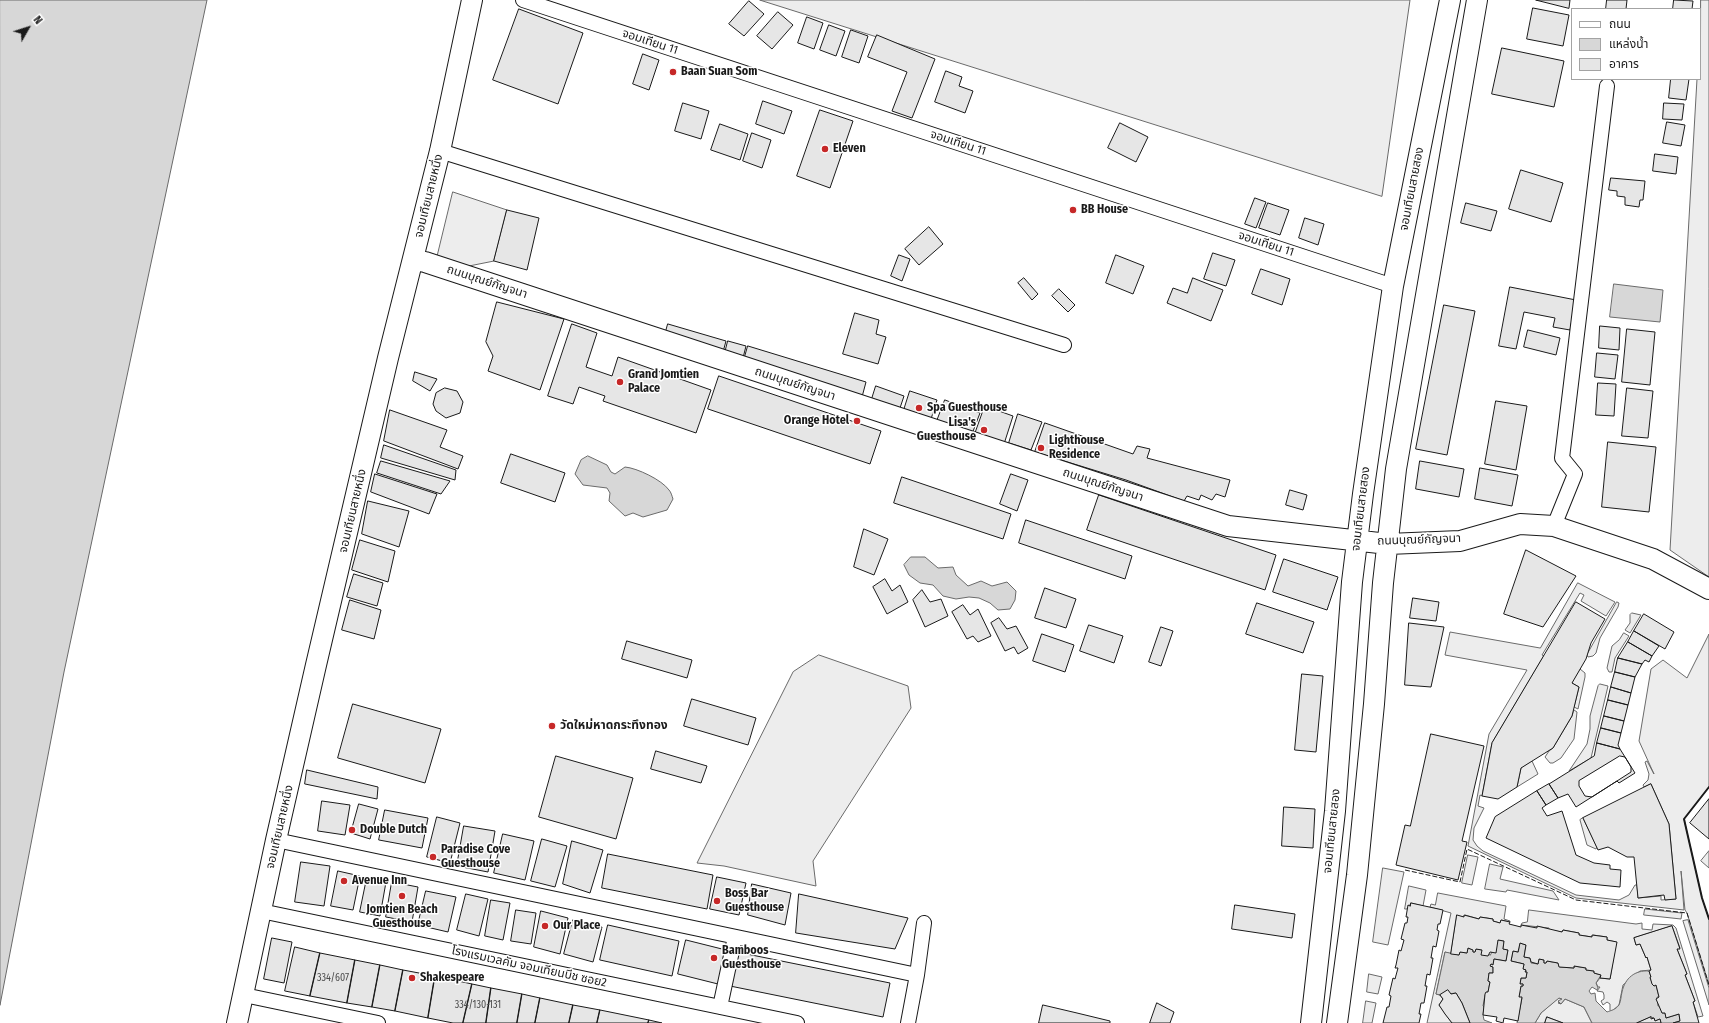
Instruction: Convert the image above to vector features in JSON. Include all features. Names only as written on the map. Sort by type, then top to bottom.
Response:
[{"type":"street","name":"จอมเทียนสายหนึ่ง","points":[[237,1023],[276,840],[388,358],[414,260],[440,151],[472,0]]},
{"type":"street","name":"จอมเทียน 11","points":[[523,0],[1393,286]]},
{"type":"street","name":"จอมเทียนสายสอง","points":[[1311,1023],[1335,811],[1352,582],[1383,351],[1393,286],[1450,0]]},
{"type":"street","points":[[1337,1023],[1358,876],[1374,704],[1382,583],[1388,544],[1396,469],[1477,0]]},
{"type":"street","points":[[1554,526],[1575,474],[1562,458],[1607,86]]},
{"type":"street","points":[[440,151],[1064,345]]},
{"type":"street","name":"ถนนบุณย์กัญจนา","points":[[414,260],[440,267],[1228,526],[1388,544],[1460,541],[1520,524],[1554,526],[1653,559],[1709,589]]},
{"type":"street","points":[[1383,351],[1416,356]]},
{"type":"street","points":[[276,840],[917,975]]},
{"type":"street","name":"โรงแรมเวลคัม จอมเทียนบีช ซอย2","points":[[261,912],[798,1023]]},
{"type":"street","points":[[908,1023],[917,975],[924,923]]},
{"type":"street","points":[[720,1007],[735,937]]},
{"type":"street","points":[[244,995],[378,1023]]},
{"type":"shaded area","points":[[760,0],[1410,0],[1382,196]]},
{"type":"shaded area","points":[[1701,0],[1709,0],[1709,577],[1670,550],[1697,80],[1701,80]]},
{"type":"shaded area","points":[[453,192],[507,210],[494,261],[464,267],[437,258]]},
{"type":"shaded area","points":[[1578,583],[1615,602],[1606,616],[1581,601],[1584,595],[1580,593],[1542,655],[1544,656],[1492,743],[1482,796],[1480,795],[1478,806],[1484,808],[1474,828],[1473,840],[1483,851],[1576,895],[1619,900],[1629,895],[1635,885],[1637,885],[1638,898],[1661,896],[1661,900],[1676,899],[1669,824],[1651,784],[1644,787],[1643,785],[1648,780],[1649,774],[1645,762],[1647,761],[1654,774],[1639,741],[1651,669],[1663,660],[1687,678],[1709,634],[1709,787],[1684,819],[1702,898],[1709,919],[1709,985],[1685,910],[1681,871],[1684,910],[1576,898],[1468,846],[1489,734],[1527,670],[1445,655],[1450,632],[1540,648]]},
{"type":"shaded area","points":[[1617,602],[1619,603],[1618,607],[1600,638],[1596,653],[1593,656],[1588,657],[1587,655]]},
{"type":"shaded area","points":[[1632,613],[1641,615],[1630,633],[1625,630],[1630,623],[1630,615]]},
{"type":"shaded area","points":[[1624,633],[1629,636],[1615,658],[1612,672],[1609,672],[1607,668],[1612,646]]},
{"type":"shaded area","points":[[819,655],[908,686],[911,708],[813,861],[816,886],[724,866],[697,863],[793,672]]},
{"type":"shaded area","points":[[1580,669],[1585,673],[1585,677],[1578,709],[1574,707],[1579,687],[1572,683]]},
{"type":"shaded area","points":[[1600,684],[1608,686],[1591,758],[1569,771],[1587,744],[1590,729],[1590,716],[1598,686]]},
{"type":"shaded area","points":[[1574,710],[1577,712],[1574,739],[1561,758],[1553,763],[1550,763],[1545,757],[1553,748]]},
{"type":"shaded area","points":[[1532,761],[1538,774],[1517,787],[1521,768]]},
{"type":"shaded area","points":[[1583,818],[1597,847],[1596,849],[1587,845],[1580,820]]},
{"type":"shaded area","points":[[1709,851],[1709,868],[1701,861]]},
{"type":"shaded area","points":[[1468,855],[1478,857],[1472,885],[1462,883]]},
{"type":"shaded area","points":[[1490,864],[1503,867],[1500,879],[1553,891],[1559,900],[1507,890],[1506,892],[1485,889]]},
{"type":"shaded area","points":[[1383,868],[1404,872],[1388,945],[1373,942]]},
{"type":"shaded area","points":[[1409,886],[1426,890],[1423,906],[1411,903],[1407,909],[1405,909]]},
{"type":"shaded area","points":[[1438,893],[1506,906],[1504,919],[1510,921],[1501,920],[1500,923],[1493,921],[1493,919],[1480,917],[1479,919],[1465,915],[1464,917],[1457,916],[1451,954],[1445,952],[1436,994],[1440,995],[1443,999],[1439,1005],[1452,1023],[1427,1023],[1451,913],[1430,907],[1431,904],[1435,905]]},
{"type":"shaded area","points":[[1645,909],[1682,913],[1681,919],[1644,915]]},
{"type":"shaded area","points":[[1529,910],[1636,924],[1642,923],[1642,929],[1652,930],[1653,924],[1673,925],[1676,928],[1703,1016],[1698,1017],[1693,1002],[1695,1001],[1685,975],[1687,974],[1677,949],[1680,948],[1672,926],[1634,938],[1636,945],[1640,944],[1646,958],[1647,957],[1651,970],[1640,971],[1623,985],[1619,1005],[1611,1012],[1610,1004],[1607,1002],[1603,1005],[1601,1001],[1604,999],[1604,995],[1603,992],[1597,991],[1600,987],[1598,987],[1596,983],[1600,978],[1610,979],[1616,942],[1607,940],[1607,937],[1593,935],[1592,937],[1563,930],[1562,932],[1549,930],[1549,928],[1521,925],[1522,923],[1527,922]]},
{"type":"shaded area","points":[[1688,920],[1709,988],[1709,1005],[1683,921]]},
{"type":"shaded area","points":[[1369,974],[1382,977],[1378,994],[1367,992]]},
{"type":"shaded area","points":[[1559,998],[1563,999],[1558,1003],[1561,1004],[1565,999],[1584,1007],[1592,1023],[1563,1023],[1547,1017],[1545,1023],[1535,1023],[1541,1013]]},
{"type":"shaded area","points":[[1366,1001],[1376,1003],[1372,1023],[1363,1023]]},
{"type":"water","points":[[0,0],[207,0],[64,672],[0,1005]]},
{"type":"water","points":[[1614,284],[1663,290],[1660,322],[1610,317]]},
{"type":"water","points":[[588,456],[607,465],[611,472],[615,474],[625,467],[649,475],[661,482],[670,491],[673,499],[667,510],[643,517],[633,513],[625,516],[609,501],[610,493],[607,488],[583,485],[575,474],[581,460]]},
{"type":"water","points":[[911,557],[925,557],[938,568],[953,567],[956,575],[968,586],[981,581],[992,586],[1007,582],[1016,591],[1015,600],[1010,609],[998,610],[990,603],[979,598],[969,597],[956,599],[943,596],[933,585],[920,583],[909,575],[904,565]]},
{"type":"water","points":[[1498,940],[1504,941],[1503,949],[1508,950],[1506,961],[1494,959],[1493,965],[1491,964],[1493,967],[1493,973],[1489,973],[1488,981],[1490,982],[1488,992],[1485,995],[1483,1015],[1484,1020],[1492,1023],[1470,1023],[1462,1003],[1456,993],[1436,994],[1445,952],[1459,955],[1460,952],[1467,953],[1468,948],[1473,950],[1473,952],[1475,952],[1476,949],[1482,950],[1490,955]]},
{"type":"water","points":[[1520,943],[1526,945],[1524,957],[1530,958],[1531,963],[1538,964],[1539,959],[1544,960],[1544,963],[1547,961],[1558,963],[1560,967],[1574,968],[1574,966],[1586,968],[1586,970],[1594,971],[1594,973],[1601,975],[1596,983],[1598,988],[1597,990],[1592,987],[1589,991],[1591,994],[1595,993],[1596,1001],[1607,1012],[1615,1009],[1619,1005],[1623,987],[1631,976],[1639,972],[1649,971],[1650,978],[1654,986],[1656,985],[1659,997],[1657,997],[1658,1006],[1660,1006],[1662,1013],[1665,1013],[1666,1018],[1679,1014],[1680,1021],[1673,1023],[1661,1023],[1660,1019],[1655,1021],[1654,1018],[1651,1017],[1637,1023],[1592,1023],[1584,1007],[1565,999],[1561,1004],[1558,1001],[1562,999],[1559,998],[1541,1013],[1535,1023],[1517,1023],[1522,998],[1519,997],[1521,986],[1523,986],[1523,984],[1520,984],[1521,978],[1526,978],[1527,972],[1523,969],[1524,964],[1511,961],[1513,951],[1518,952]]},
{"type":"building","points":[[1536,0],[1570,0],[1569,8]]},
{"type":"building","points":[[1607,0],[1627,0],[1626,8],[1606,8]]},
{"type":"building","points":[[1674,0],[1693,1],[1692,8],[1673,8]]},
{"type":"building","points":[[749,1],[764,14],[744,36],[729,24]]},
{"type":"building","points":[[1533,8],[1569,15],[1563,46],[1527,39]]},
{"type":"building","points":[[519,9],[583,33],[558,104],[493,80]]},
{"type":"building","points":[[778,12],[793,25],[772,49],[757,36]]},
{"type":"building","points":[[807,17],[823,23],[814,49],[798,43]]},
{"type":"building","points":[[829,25],[845,31],[836,56],[820,50]]},
{"type":"building","points":[[851,30],[868,36],[859,63],[842,57]]},
{"type":"building","points":[[877,35],[935,59],[912,118],[892,111],[907,72],[868,57]]},
{"type":"building","points":[[1502,48],[1564,61],[1554,107],[1492,94]]},
{"type":"building","points":[[643,54],[659,60],[649,90],[633,84]]},
{"type":"building","points":[[946,71],[962,77],[959,86],[973,91],[965,113],[935,102]]},
{"type":"building","points":[[1671,80],[1689,80],[1686,100],[1669,98]]},
{"type":"building","points":[[763,101],[792,111],[784,134],[756,124]]},
{"type":"building","points":[[683,103],[709,111],[701,139],[675,131]]},
{"type":"building","points":[[1664,103],[1684,104],[1682,120],[1663,119]]},
{"type":"building","name":"Eleven","points":[[820,110],[853,121],[830,188],[797,176]]},
{"type":"building","points":[[1667,122],[1685,125],[1681,146],[1663,143]]},
{"type":"building","points":[[1120,123],[1148,137],[1136,162],[1108,148]]},
{"type":"building","points":[[720,124],[748,134],[740,160],[711,150]]},
{"type":"building","points":[[752,133],[771,140],[762,168],[743,161]]},
{"type":"building","points":[[1655,154],[1678,157],[1676,174],[1653,171]]},
{"type":"building","points":[[1521,170],[1563,183],[1551,222],[1509,209]]},
{"type":"building","points":[[1611,178],[1645,181],[1643,200],[1640,200],[1639,207],[1625,205],[1625,197],[1617,196],[1617,191],[1609,190]]},
{"type":"building","points":[[1255,198],[1266,202],[1256,228],[1245,224]]},
{"type":"building","points":[[1268,203],[1289,210],[1280,235],[1259,228]]},
{"type":"building","points":[[1466,203],[1497,211],[1491,231],[1461,223]]},
{"type":"building","points":[[507,210],[539,218],[527,270],[494,261]]},
{"type":"building","points":[[1305,218],[1324,224],[1318,245],[1299,238]]},
{"type":"building","points":[[929,227],[943,244],[919,265],[905,249]]},
{"type":"building","points":[[1213,253],[1235,260],[1226,286],[1204,279]]},
{"type":"building","points":[[899,255],[910,259],[902,281],[891,276]]},
{"type":"building","points":[[1116,255],[1144,266],[1133,294],[1106,283]]},
{"type":"building","points":[[1261,269],[1290,279],[1282,305],[1252,294]]},
{"type":"building","points":[[1024,278],[1038,294],[1032,300],[1018,283]]},
{"type":"building","points":[[1193,278],[1223,290],[1211,321],[1167,303],[1173,288],[1187,293]]},
{"type":"building","points":[[1510,287],[1576,300],[1570,330],[1553,327],[1555,318],[1524,312],[1516,349],[1499,346]]},
{"type":"building","points":[[1059,289],[1075,305],[1068,312],[1052,296]]},
{"type":"building","points":[[497,302],[564,319],[540,390],[488,371],[493,356],[486,342]]},
{"type":"building","points":[[1444,305],[1475,311],[1447,455],[1416,449]]},
{"type":"building","points":[[855,313],[879,320],[876,334],[886,337],[878,364],[843,354]]},
{"type":"building","name":"Grand Jomtien Palace","points":[[572,324],[597,333],[586,367],[612,376],[618,357],[711,390],[696,433],[603,401],[605,396],[579,387],[573,404],[548,396]]},
{"type":"building","points":[[668,324],[726,341],[723,352],[665,335]]},
{"type":"building","points":[[1600,326],[1620,328],[1619,350],[1599,348]]},
{"type":"building","points":[[1627,329],[1655,332],[1650,385],[1622,382]]},
{"type":"building","points":[[1528,330],[1560,338],[1556,355],[1524,347]]},
{"type":"building","points":[[728,341],[746,346],[743,358],[725,353]]},
{"type":"building","points":[[748,346],[866,382],[862,397],[744,360]]},
{"type":"building","points":[[1597,353],[1618,355],[1615,379],[1595,377]]},
{"type":"building","points":[[415,372],[437,379],[430,391],[413,381]]},
{"type":"building","points":[[719,376],[881,431],[870,464],[708,409]]},
{"type":"building","points":[[1598,383],[1616,384],[1614,416],[1596,415]]},
{"type":"building","points":[[876,386],[904,396],[899,411],[871,402]]},
{"type":"building","points":[[445,388],[457,391],[463,402],[460,413],[446,418],[436,411],[433,404],[436,393]]},
{"type":"building","points":[[1627,388],[1653,391],[1648,438],[1622,436]]},
{"type":"building","points":[[910,391],[937,400],[931,419],[904,410]]},
{"type":"building","points":[[945,400],[980,413],[972,434],[937,421]]},
{"type":"building","points":[[1496,401],[1527,406],[1516,470],[1485,464]]},
{"type":"building","points":[[985,406],[1013,416],[1004,444],[975,434]]},
{"type":"building","points":[[390,410],[447,430],[440,447],[463,456],[458,469],[384,441]]},
{"type":"building","points":[[1018,414],[1042,422],[1031,450],[1009,443]]},
{"type":"building","points":[[1045,423],[1133,454],[1137,446],[1150,449],[1147,458],[1230,480],[1225,497],[1216,494],[1212,500],[1201,495],[1199,500],[1187,496],[1184,501],[1126,480],[1035,452]]},
{"type":"building","points":[[1608,442],[1656,447],[1649,512],[1602,507]]},
{"type":"building","points":[[384,445],[456,470],[455,480],[381,458]]},
{"type":"building","points":[[511,454],[565,473],[555,502],[501,483]]},
{"type":"building","points":[[381,461],[450,481],[441,494],[377,473]]},
{"type":"building","points":[[1420,461],[1464,469],[1459,497],[1416,489]]},
{"type":"building","points":[[1480,468],[1518,475],[1512,506],[1475,499]]},
{"type":"building","points":[[375,474],[437,494],[429,514],[371,492]]},
{"type":"building","points":[[1011,474],[1028,480],[1017,511],[1000,504]]},
{"type":"building","points":[[902,477],[1011,514],[1003,539],[894,503]]},
{"type":"building","points":[[1290,490],[1307,495],[1303,510],[1286,505]]},
{"type":"building","points":[[1099,495],[1276,555],[1265,590],[1087,530]]},
{"type":"building","points":[[368,501],[409,511],[399,547],[362,534]]},
{"type":"building","points":[[1026,520],[1132,556],[1125,579],[1019,543]]},
{"type":"building","points":[[864,529],[888,539],[874,575],[854,567]]},
{"type":"building","points":[[360,540],[395,551],[388,582],[352,570]]},
{"type":"building","points":[[1526,550],[1576,576],[1543,627],[1504,614]]},
{"type":"building","points":[[1284,559],[1338,577],[1327,610],[1273,592]]},
{"type":"building","points":[[354,574],[383,583],[377,606],[347,597]]},
{"type":"building","points":[[885,579],[892,591],[900,585],[908,602],[887,614],[873,587]]},
{"type":"building","points":[[1045,588],[1076,599],[1066,628],[1035,618]]},
{"type":"building","points":[[922,590],[930,602],[941,599],[948,616],[925,627],[913,600]]},
{"type":"building","points":[[1413,598],[1439,602],[1436,621],[1410,618]]},
{"type":"building","points":[[350,600],[381,610],[374,639],[342,630]]},
{"type":"building","points":[[1576,602],[1605,619],[1591,643],[1586,659],[1572,683],[1579,687],[1572,716],[1553,748],[1521,768],[1517,787],[1498,799],[1482,796],[1492,743]]},
{"type":"building","points":[[1257,603],[1314,622],[1303,653],[1246,634]]},
{"type":"building","points":[[963,605],[970,615],[978,609],[991,636],[978,642],[973,636],[967,639],[952,612]]},
{"type":"building","points":[[1644,614],[1674,632],[1665,649],[1634,631]]},
{"type":"building","points":[[999,618],[1007,629],[1016,626],[1028,648],[1018,654],[1014,647],[1005,651],[991,623]]},
{"type":"building","points":[[1409,623],[1444,627],[1431,687],[1405,685]]},
{"type":"building","points":[[1089,625],[1123,636],[1114,663],[1080,651]]},
{"type":"building","points":[[1161,627],[1173,631],[1161,666],[1149,662]]},
{"type":"building","points":[[1634,631],[1659,646],[1652,656],[1628,642]]},
{"type":"building","points":[[1042,634],[1074,645],[1065,672],[1033,661]]},
{"type":"building","points":[[627,641],[692,660],[687,678],[622,659]]},
{"type":"building","points":[[1628,642],[1652,656],[1649,662],[1645,660],[1642,664],[1618,658]]},
{"type":"building","points":[[1618,658],[1642,664],[1635,677],[1615,672]]},
{"type":"building","points":[[1615,672],[1635,677],[1631,693],[1611,687]]},
{"type":"building","points":[[1302,674],[1323,676],[1316,752],[1295,750]]},
{"type":"building","points":[[1611,687],[1631,693],[1628,705],[1608,700]]},
{"type":"building","points":[[692,699],[756,718],[748,745],[684,726]]},
{"type":"building","points":[[1608,700],[1628,705],[1624,721],[1604,716]]},
{"type":"building","points":[[353,704],[441,729],[425,783],[338,758]]},
{"type":"building","points":[[1604,716],[1624,721],[1621,733],[1601,728]]},
{"type":"building","points":[[1601,728],[1621,733],[1618,745],[1620,749],[1597,743]]},
{"type":"building","points":[[1431,734],[1484,746],[1462,841],[1467,842],[1458,880],[1396,865],[1405,825],[1410,826]]},
{"type":"building","points":[[1597,743],[1620,749],[1635,773],[1619,783],[1617,781],[1576,807],[1568,794],[1558,798],[1549,784],[1594,756]]},
{"type":"building","points":[[656,751],[707,766],[701,783],[651,769]]},
{"type":"building","points":[[556,756],[633,778],[616,839],[539,817]]},
{"type":"building","points":[[1620,756],[1625,757],[1631,767],[1631,772],[1592,797],[1585,796],[1579,786],[1579,781]]},
{"type":"building","points":[[307,770],[378,787],[377,799],[305,784]]},
{"type":"building","points":[[1549,784],[1558,798],[1546,805],[1537,791]]},
{"type":"building","points":[[1651,784],[1669,824],[1676,899],[1665,900],[1664,895],[1638,898],[1634,857],[1627,857],[1608,847],[1598,850],[1583,818]]},
{"type":"building","points":[[1537,791],[1546,805],[1542,808],[1547,816],[1562,811],[1576,855],[1594,863],[1610,865],[1610,869],[1621,870],[1620,887],[1580,883],[1486,838],[1495,817]]},
{"type":"building","points":[[1709,799],[1709,839],[1690,823]]},
{"type":"building","points":[[322,801],[350,805],[345,835],[318,831]]},
{"type":"building","points":[[359,804],[378,809],[370,839],[351,833]]},
{"type":"building","points":[[1284,807],[1315,809],[1313,848],[1282,846]]},
{"type":"building","points":[[385,810],[428,818],[422,848],[379,840]]},
{"type":"building","points":[[437,817],[460,823],[450,863],[427,857]]},
{"type":"building","points":[[464,826],[495,831],[488,872],[457,866]]},
{"type":"building","points":[[503,834],[534,841],[525,880],[494,873]]},
{"type":"building","points":[[542,839],[567,846],[555,887],[531,881]]},
{"type":"building","points":[[572,841],[603,850],[590,893],[563,884]]},
{"type":"building","points":[[608,854],[713,875],[707,909],[602,888]]},
{"type":"building","points":[[301,862],[330,866],[324,906],[295,902]]},
{"type":"building","points":[[338,871],[360,876],[353,910],[331,906]]},
{"type":"building","points":[[717,877],[746,883],[739,915],[710,909]]},
{"type":"building","points":[[367,878],[386,882],[380,916],[360,912]]},
{"type":"building","points":[[392,882],[418,887],[412,922],[386,917]]},
{"type":"building","points":[[752,884],[791,893],[785,925],[748,915]]},
{"type":"building","points":[[426,891],[456,897],[448,932],[418,925]]},
{"type":"building","points":[[466,894],[488,899],[479,936],[457,930]]},
{"type":"building","points":[[799,894],[908,918],[895,949],[796,933]]},
{"type":"building","points":[[491,900],[510,903],[503,940],[485,936]]},
{"type":"building","points":[[1411,903],[1443,910],[1440,924],[1438,924],[1437,930],[1439,931],[1436,947],[1433,946],[1431,958],[1433,958],[1430,975],[1427,974],[1425,986],[1427,986],[1424,1003],[1421,1003],[1419,1023],[1383,1023],[1387,1007],[1389,1007],[1391,996],[1389,995],[1393,978],[1395,979],[1398,968],[1395,968],[1399,950],[1401,951],[1404,940],[1401,939],[1405,923],[1407,923],[1408,917],[1406,917],[1408,905],[1410,906]]},
{"type":"building","points":[[1235,905],[1295,914],[1292,938],[1232,929]]},
{"type":"building","points":[[516,910],[536,913],[531,944],[511,941]]},
{"type":"building","points":[[541,911],[568,918],[560,954],[534,947]]},
{"type":"building","points":[[1457,915],[1464,917],[1464,915],[1479,919],[1480,917],[1493,919],[1493,921],[1500,923],[1501,920],[1521,927],[1521,925],[1537,928],[1537,926],[1562,932],[1563,930],[1579,933],[1579,935],[1607,937],[1607,940],[1617,942],[1610,979],[1600,978],[1601,975],[1594,973],[1594,971],[1586,970],[1586,968],[1574,966],[1574,968],[1559,967],[1558,963],[1547,961],[1544,963],[1544,960],[1539,959],[1538,964],[1531,962],[1530,958],[1524,957],[1526,945],[1520,943],[1518,952],[1513,951],[1511,961],[1524,964],[1523,969],[1527,972],[1526,978],[1521,978],[1520,984],[1523,984],[1523,986],[1521,986],[1519,997],[1522,997],[1518,1021],[1504,1018],[1503,1023],[1496,1021],[1497,1017],[1483,1015],[1485,994],[1488,992],[1490,982],[1488,981],[1489,973],[1493,973],[1493,967],[1490,966],[1491,964],[1493,965],[1494,959],[1506,961],[1508,950],[1503,949],[1504,941],[1498,940],[1496,953],[1490,952],[1488,956],[1481,955],[1482,950],[1476,949],[1475,952],[1473,952],[1473,950],[1468,948],[1467,953],[1460,952],[1459,955],[1451,954]]},
{"type":"building","points":[[573,920],[602,927],[593,962],[564,954]]},
{"type":"building","points":[[608,925],[679,941],[672,976],[600,960]]},
{"type":"building","points":[[1672,926],[1680,949],[1677,949],[1687,974],[1685,975],[1695,1001],[1693,1002],[1699,1023],[1673,1023],[1680,1021],[1679,1014],[1666,1018],[1665,1013],[1662,1013],[1656,999],[1659,997],[1656,985],[1654,986],[1652,984],[1650,977],[1649,971],[1651,970],[1647,957],[1646,958],[1640,944],[1636,945],[1634,938]]},
{"type":"building","points":[[272,938],[292,942],[284,983],[264,979]]},
{"type":"building","points":[[686,940],[726,950],[718,984],[678,974]]},
{"type":"building","points":[[295,947],[320,953],[310,996],[285,991]]},
{"type":"building","points":[[737,952],[890,983],[883,1017],[730,986]]},
{"type":"building","points":[[320,953],[355,960],[347,1003],[310,996]]},
{"type":"building","points":[[355,960],[380,965],[372,1007],[347,1003]]},
{"type":"building","points":[[380,965],[403,970],[395,1011],[372,1007]]},
{"type":"building","points":[[403,970],[435,976],[428,1018],[395,1011]]},
{"type":"building","points":[[435,976],[472,984],[463,1023],[453,1023],[428,1018]]},
{"type":"building","points":[[472,984],[491,988],[486,1023],[463,1023]]},
{"type":"building","points":[[491,988],[522,994],[517,1023],[486,1023]]},
{"type":"building","points":[[1448,990],[1451,994],[1456,993],[1462,1003],[1470,1023],[1452,1023],[1439,1005],[1443,999],[1440,995]]},
{"type":"building","points":[[522,994],[540,998],[535,1023],[517,1023]]},
{"type":"building","points":[[540,998],[573,1005],[569,1023],[535,1023]]},
{"type":"building","points":[[1157,1003],[1174,1012],[1170,1023],[1150,1023]]},
{"type":"building","points":[[573,1005],[600,1010],[597,1023],[569,1023]]},
{"type":"building","points":[[1043,1005],[1110,1021],[1110,1023],[1039,1023]]},
{"type":"building","points":[[600,1010],[649,1020],[648,1023],[597,1023]]},
{"type":"building","points":[[1547,1017],[1563,1023],[1545,1023]]},
{"type":"building","points":[[1651,1017],[1651,1019],[1654,1018],[1655,1021],[1660,1019],[1661,1023],[1637,1023]]},
{"type":"building","points":[[649,1020],[662,1023],[648,1023]]},
{"type":"fence","points":[[1405,870],[1460,882],[1467,849],[1576,900],[1687,913],[1709,985]]},
{"type":"wall","points":[[1709,787],[1684,819],[1702,898],[1709,919]]},
{"type":"place","name":"Baan Suan Som","points":[[673,72]]},
{"type":"place","name":"Eleven","points":[[825,149]]},
{"type":"place","name":"BB House","points":[[1073,210]]},
{"type":"place","name":"Grand Jomtien Palace","points":[[620,382]]},
{"type":"place","name":"Spa Guesthouse","points":[[919,408]]},
{"type":"place","name":"Orange Hotel","points":[[857,421]]},
{"type":"place","name":"Lisa's Guesthouse","points":[[984,430]]},
{"type":"place","name":"Lighthouse Residence","points":[[1041,448]]},
{"type":"place","name":"วัดใหม่หาดกระทึงทอง","points":[[552,726]]},
{"type":"place","name":"Double Dutch","points":[[352,830]]},
{"type":"place","name":"Paradise Cove Guesthouse","points":[[433,857]]},
{"type":"place","name":"Avenue Inn","points":[[344,881]]},
{"type":"place","name":"Jomtien Beach Guesthouse","points":[[402,896]]},
{"type":"place","name":"Boss Bar Guesthouse","points":[[717,901]]},
{"type":"place","name":"Our Place","points":[[545,926]]},
{"type":"place","name":"Bamboos Guesthouse","points":[[714,958]]},
{"type":"place","name":"Shakespeare","points":[[412,978]]}]
